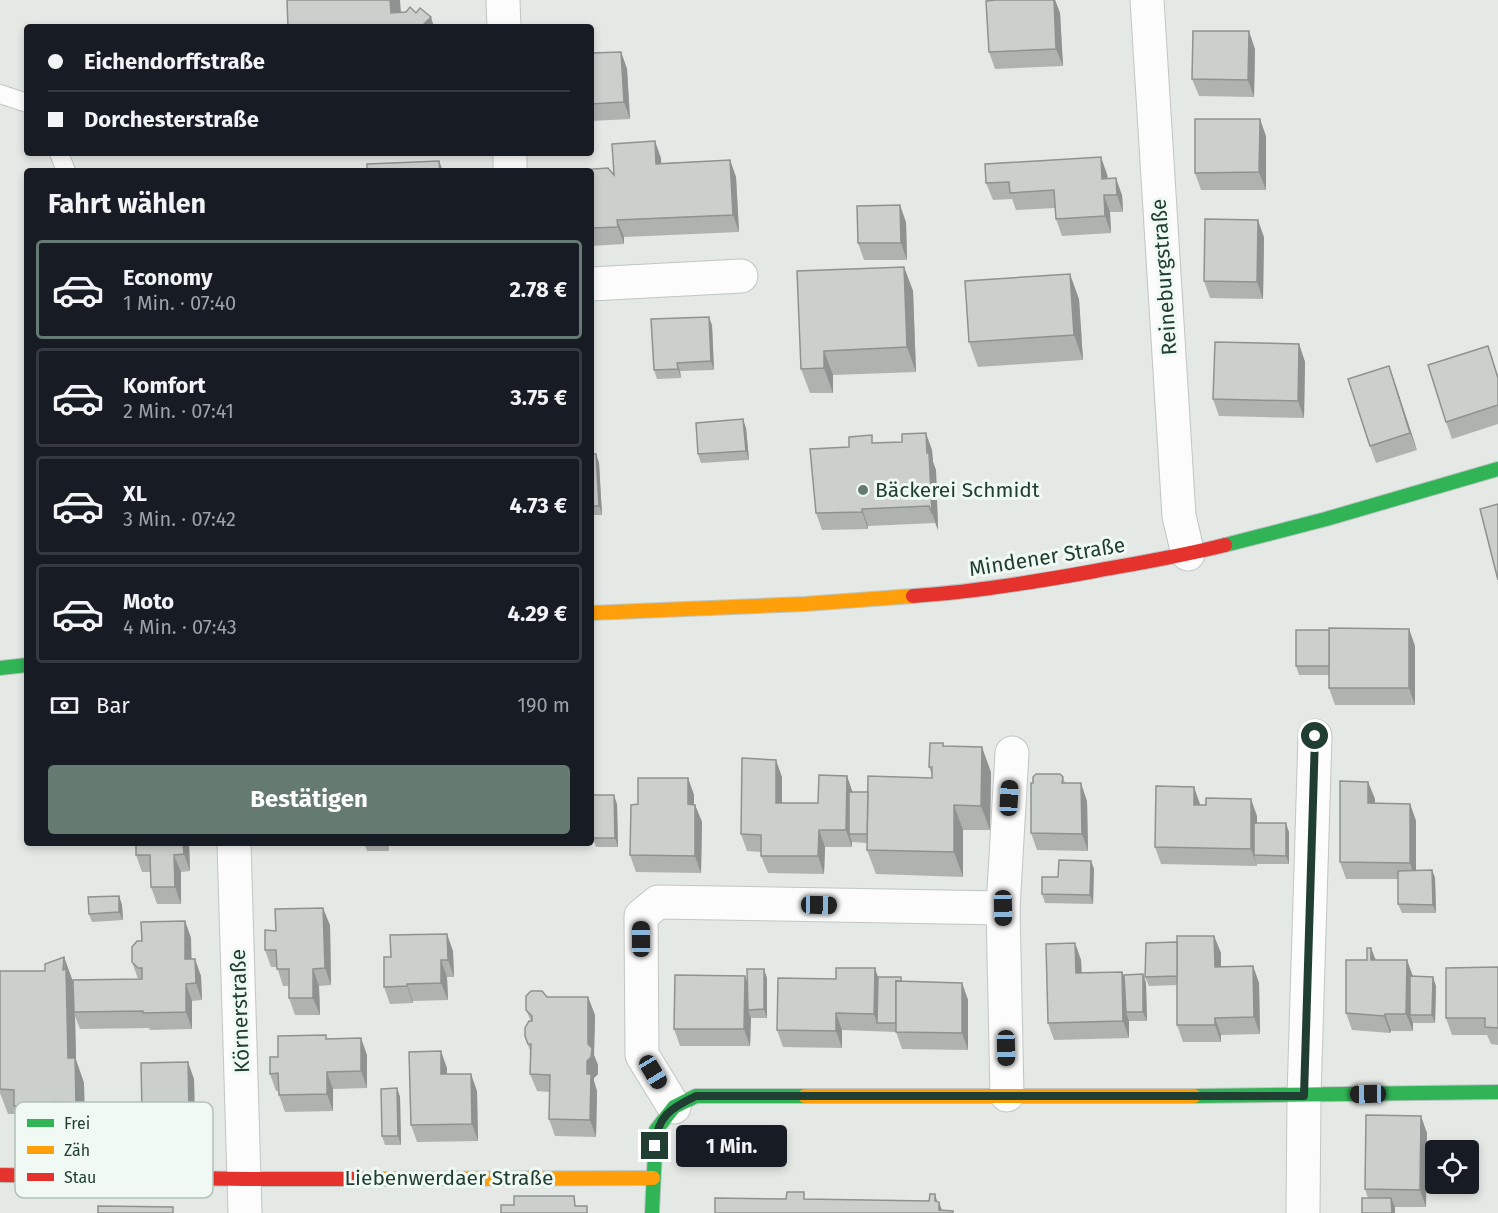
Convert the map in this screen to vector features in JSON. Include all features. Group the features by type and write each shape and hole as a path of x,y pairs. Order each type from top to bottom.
{"street":[{"path":"503,0 504,24"},
{"name":"Reineburgstraße","path":"1147,0 1179,516 1188,554"},
{"path":"594,284 741,276"},
{"name":"Mindener Straße","path":"594,613 805,604 941,594 1060,578 1188,554 1326,519 1498,469"},
{"path":"0,668 24,664"},
{"path":"1303,1213 1304,1096 1315,736"},
{"path":"1007,1095 1003,908 1012,753"},
{"name":"Körnerstraße","path":"234,846 245,1179"},
{"path":"674,1107 642,1055 641,916 658,902 1003,908"},
{"path":"652,1213 656,1130 674,1107 696,1096 1304,1096 1498,1092"},
{"name":"Liebenwerdaer Straße","path":"0,1175 15,1175"},
{"name":"Liebenwerdaer Straße","path":"213,1178 652,1178"},
{"path":"245,1179 245,1213"}],"lane":[{"path":"0,94 24,102"}],"building":[{"path":"287,0 390,0 391,13 406,12 410,7 416,13 420,8 431,17 424,24 288,24"},
{"path":"1054,0 1056,49 989,52 986,1"},
{"path":"1193,31 1249,31 1248,80 1192,79"},
{"path":"621,52 624,102 594,104 594,53"},
{"path":"1195,119 1260,119 1259,172 1195,173"},
{"path":"655,141 656,164 730,160 733,215 617,220 618,227 594,228 594,169 608,168 614,175 612,144"},
{"path":"1101,157 1102,179 1116,178 1117,195 1104,195 1105,216 1056,219 1054,190 1010,193 1009,182 986,183 985,164"},
{"path":"439,161 440,168 367,168 367,164"},
{"path":"900,205 901,243 858,243 857,206"},
{"path":"1205,219 1258,220 1257,282 1204,281"},
{"path":"904,267 907,347 824,351 824,368 801,369 797,271"},
{"path":"1070,274 1074,335 969,342 965,281"},
{"path":"709,317 711,361 677,363 678,369 654,370 651,319"},
{"path":"1215,342 1299,344 1298,401 1213,399"},
{"path":"1488,346 1498,378 1498,405 1446,422 1428,365"},
{"path":"1389,366 1410,433 1370,446 1348,379"},
{"path":"743,419 746,451 698,454 696,423"},
{"path":"926,433 932,513 929,506 862,509 862,512 816,513 810,449 849,447 849,437 872,435 872,443 902,442 902,434"},
{"path":"594,454 596,454 599,506 594,506"},
{"path":"1498,504 1498,580 1480,509"},
{"path":"1329,628 1409,629 1409,688 1329,688"},
{"path":"1296,630 1329,630 1329,666 1296,666"},
{"path":"930,743 943,743 943,746 982,747 981,806 954,805 954,852 867,850 868,776 932,778 932,767 929,767"},
{"path":"742,758 776,760 776,803 818,803 819,775 847,776 846,830 819,830 818,856 761,856 761,835 741,834"},
{"path":"1036,774 1060,774 1063,777 1062,783 1081,783 1082,834 1031,833 1031,783"},
{"path":"638,778 688,778 688,804 695,805 695,856 630,855 631,805 638,804"},
{"path":"1340,781 1368,782 1368,803 1410,804 1410,863 1340,862"},
{"path":"1156,786 1194,787 1194,805 1206,805 1206,798 1251,799 1251,849 1155,847"},
{"path":"849,792 868,792 867,834 849,834"},
{"path":"594,795 614,795 615,838 594,838"},
{"path":"1254,823 1286,823 1286,856 1254,855"},
{"path":"136,846 183,846 184,854 174,855 175,887 151,887 150,855 136,855"},
{"path":"1059,860 1091,861 1090,895 1042,894 1042,877 1058,877"},
{"path":"1432,870 1433,905 1398,904 1398,871"},
{"path":"119,896 119,912 89,914 88,897"},
{"path":"323,908 325,968 313,969 313,998 289,998 289,969 277,969 276,950 265,950 265,930 276,931 275,909"},
{"path":"185,921 185,959 195,959 196,983 186,984 186,1012 74,1012 73,980 142,979 142,968 138,968 132,962 132,947 137,941 142,941 141,922"},
{"path":"447,934 448,960 441,960 441,983 384,987 384,957 391,957 390,935"},
{"path":"1177,936 1214,936 1215,967 1253,966 1254,1017 1215,1018 1215,1025 1177,1025"},
{"path":"1177,942 1177,976 1145,977 1146,943"},
{"path":"1075,943 1076,973 1122,972 1123,1021 1048,1023 1046,944"},
{"path":"1367,948 1371,948 1371,960 1407,960 1406,1014 1385,1014 1384,1016 1346,1013 1346,960 1367,960"},
{"path":"64,957 68,1058 75,1058 76,1102 15,1102 14,1106 14,1090 0,1089 0,971 45,971 45,964"},
{"path":"1498,967 1498,1028 1485,1027 1485,1018 1446,1018 1446,968"},
{"path":"836,968 875,968 874,1014 836,1013 836,1031 777,1030 778,978 836,979"},
{"path":"747,969 764,969 764,1009 748,1010"},
{"path":"1143,974 1143,1012 1126,1012 1124,975"},
{"path":"675,975 745,976 744,1029 674,1029"},
{"path":"1410,976 1433,977 1432,1015 1410,1015"},
{"path":"878,977 901,977 901,981 896,981 896,1023 877,1023"},
{"path":"896,981 962,983 962,1033 896,1032"},
{"path":"531,991 542,991 547,997 588,997 588,1044 592,1048 591,1057 587,1061 587,1074 591,1074 590,1120 549,1119 550,1075 530,1074 531,1044 528,1044 525,1036 525,1028 529,1021 532,1021 532,1016 526,1010 526,996"},
{"path":"326,1035 326,1039 361,1038 361,1071 327,1072 327,1094 279,1095 278,1073 270,1074 270,1057 278,1057 278,1036"},
{"path":"441,1051 441,1074 471,1074 472,1124 411,1125 409,1052"},
{"path":"188,1062 189,1102 142,1102 141,1063"},
{"path":"397,1088 398,1136 382,1136 381,1089"},
{"path":"1366,1115 1421,1116 1420,1190 1365,1189"},
{"path":"787,1192 804,1192 804,1199 929,1201 930,1194 935,1194 935,1201 939,1202 939,1210 953,1211 953,1213 715,1213 715,1198 786,1199"},
{"path":"514,1196 574,1196 575,1206 587,1206 587,1213 501,1213 501,1205 514,1205"},
{"path":"1362,1198 1391,1198 1392,1213 1362,1213"},
{"path":"98,1206 173,1207 173,1213 98,1213"}],"traffic: fast":[{"path":"1225,545 1326,519 1498,469"},
{"path":"0,668 24,665"},
{"path":"1194,1096 1498,1092"},
{"path":"652,1213 656,1130 674,1107 696,1096 805,1096"}],"traffic: slow":[{"path":"594,613 805,604 913,596"},
{"path":"805,1096 1194,1096"},
{"path":"370,1179 653,1178"}],"traffic: jam":[{"path":"913,596 1050,579 1225,545"},
{"path":"0,1175 15,1175"},
{"path":"213,1178 370,1179"}],"place":[{"name":"Bäckerei Schmidt","path":"863,490"}],"route":[{"path":"655,1146 656,1130 674,1107 696,1096 1304,1096 1315,736"}]}
